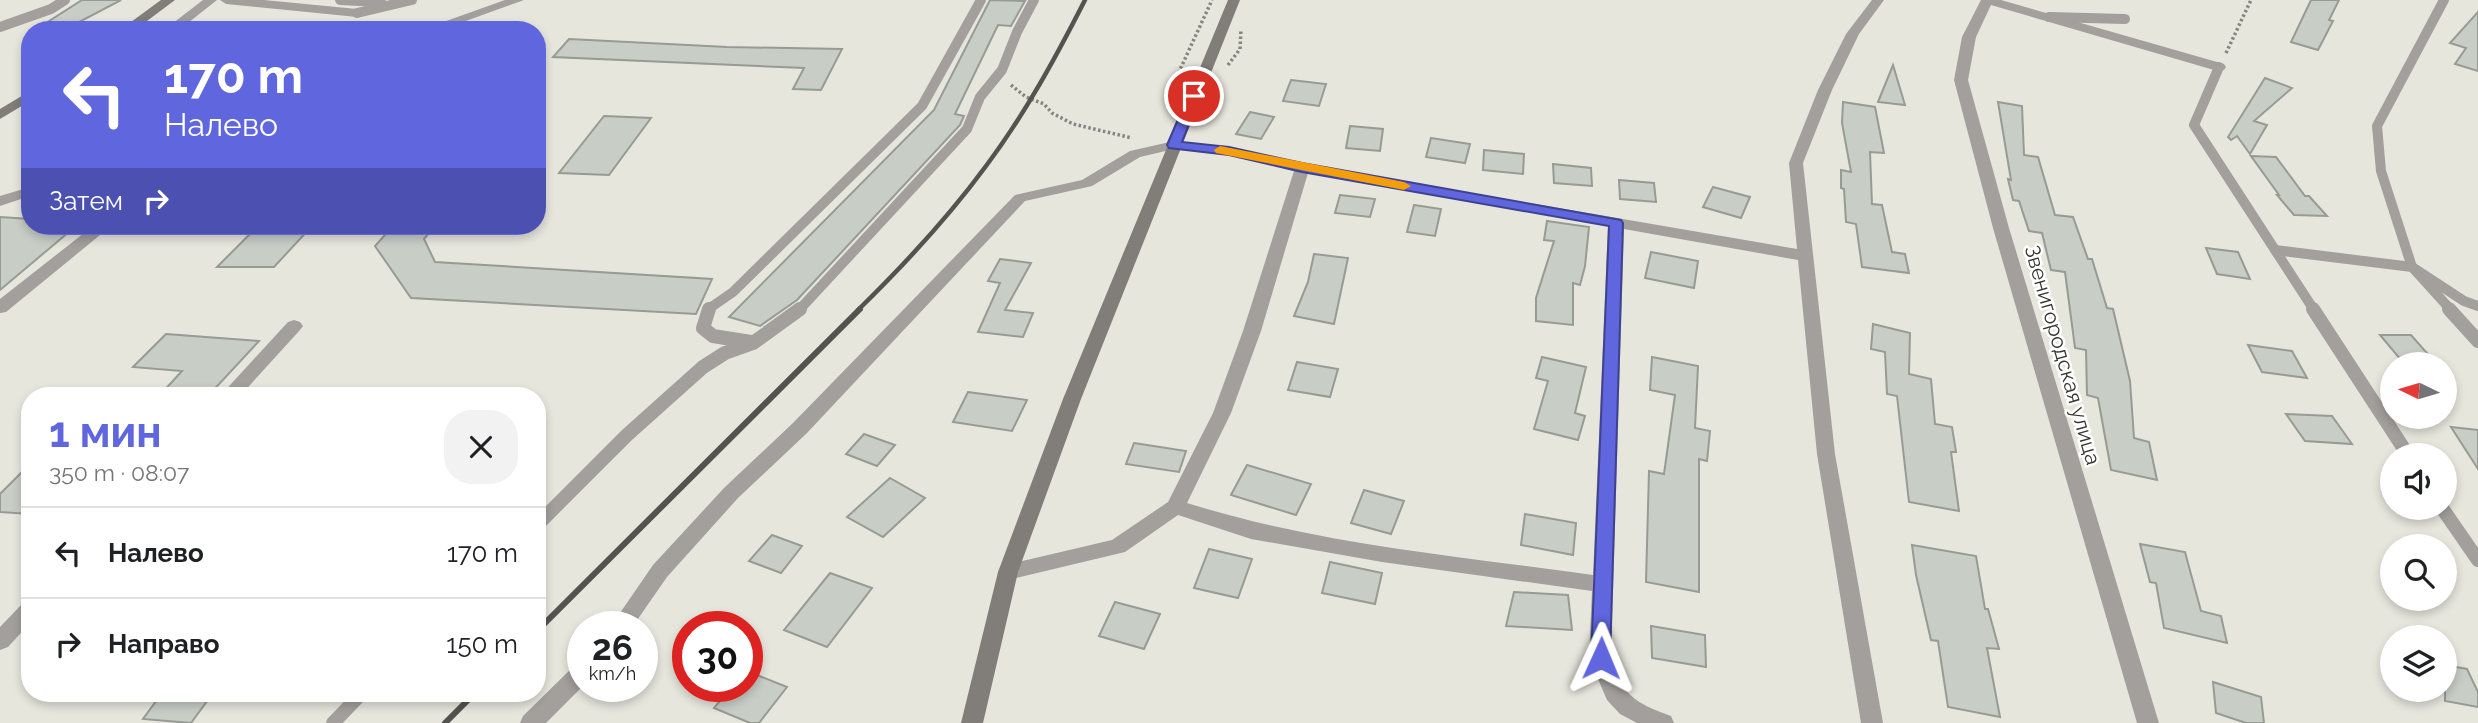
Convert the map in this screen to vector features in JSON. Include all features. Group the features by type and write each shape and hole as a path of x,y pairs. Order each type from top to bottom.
{"street":[{"path":"139,21 169,0"},
{"path":"182,21 211,0"},
{"path":"226,0 357,13"},
{"path":"454,21 518,0"},
{"path":"972,723 1008,572 1072,399 1234,0"},
{"path":"1872,723 1826,454 1796,163 1825,90 1853,34 1878,0"},
{"path":"1987,0 2219,67"},
{"name":"Звенигородская улица","path":"1987,0 1969,37 1961,80 2001,228 2148,723"},
{"path":"0,115 21,101"},
{"path":"632,611 660,571 731,493 800,428 1020,198 1087,183 1135,154 1174,145 1229,151 1302,167 1806,256"},
{"path":"1008,572 1118,547 1175,507 1222,413 1252,331 1302,167"},
{"path":"0,201 21,194"},
{"path":"1616,223 1601,658 1608,687 1633,712 1663,723"},
{"path":"0,308 92,235"},
{"path":"237,387 294,326"},
{"path":"1175,507 1251,531 1382,554 1602,583"},
{"path":"0,641 21,619"},
{"path":"531,723 567,687"}],"lane":[{"path":"0,27 51,9 65,0"},
{"path":"340,0 384,0"},
{"path":"357,13 412,0"},
{"path":"753,343 713,336 703,328 702,317 709,306 733,292 922,106 981,0"},
{"path":"546,515 627,435 703,367 725,353 753,343 798,311 967,129 980,97 1002,70 1017,32 1034,0"},
{"path":"2444,0 2377,126 2381,171 2412,267 2478,341"},
{"path":"2046,17 2125,19"},
{"path":"2219,67 2194,125 2399,443"},
{"path":"2275,250 2412,267 2464,301 2478,306"},
{"path":"2450,520 2478,561"},
{"path":"333,723 353,702"}],"path":[{"path":"2219,67 2251,0"},
{"path":"996,77 1073,124 1133,138"}],"building":[{"path":"82,0 121,0 81,21 49,21"},
{"path":"990,0 1025,1 1011,26 998,25 955,114 964,116 960,125 797,300 760,326 729,317 934,110"},
{"path":"2311,0 2339,0 2329,20 2333,21 2318,50 2291,42"},
{"path":"2478,12 2478,71 2455,64 2466,48 2450,43"},
{"path":"569,39 727,47 842,49 821,90 793,89 804,68 553,57"},
{"path":"1893,65 1905,105 1878,102"},
{"path":"2265,78 2292,88 2254,121 2267,125 2250,154 2237,136 2231,140 2228,137"},
{"path":"1291,80 1326,84 1319,106 1283,101"},
{"path":"1843,102 1875,107 1884,153 1870,152 1872,204 1882,205 1892,252 1905,254 1909,273 1862,267 1856,224 1846,222 1844,189 1841,188 1841,170 1851,172 1842,123"},
{"path":"1998,102 2022,106 2024,155 2038,157 2055,215 2073,217 2088,259 2092,259 2107,308 2113,309 2130,381 2134,438 2149,442 2157,480 2111,470 2098,398 2087,395 2086,350 2075,348 2065,272 2051,270 2042,233 2029,231 2019,201 2013,200"},
{"path":"1250,112 1274,117 1261,139 1236,134"},
{"path":"604,116 651,118 609,175 559,173"},
{"path":"1350,126 1383,129 1380,151 1346,148"},
{"path":"1431,138 1470,144 1465,163 1426,157"},
{"path":"1484,150 1524,154 1523,174 1483,170"},
{"path":"2251,156 2276,157 2305,196 2309,196 2327,216 2294,215"},
{"path":"1553,164 1591,168 1592,186 1554,183"},
{"path":"1619,180 1654,183 1656,202 1620,199"},
{"path":"1713,187 1750,197 1741,218 1703,207"},
{"path":"1340,195 1375,199 1370,217 1335,213"},
{"path":"1414,205 1441,209 1435,236 1407,232"},
{"path":"0,217 21,218 21,235 65,235 0,290"},
{"path":"1547,221 1589,227 1580,285 1573,283 1573,325 1536,321 1536,298 1554,241 1544,240"},
{"path":"249,235 304,235 274,267 217,267"},
{"path":"385,235 427,235 424,239 435,262 712,279 696,314 411,298 375,246"},
{"path":"2206,248 2238,252 2250,279 2217,274"},
{"path":"1651,252 1698,261 1694,288 1645,278"},
{"path":"1314,254 1348,258 1334,324 1294,316 1308,282"},
{"path":"1000,259 1031,263 1005,310 1033,313 1023,337 978,332 1000,283 988,281"},
{"path":"1873,324 1910,333 1909,374 1931,379 1935,424 1952,427 1956,452 1951,452 1959,511 1909,502 1897,396 1887,394 1885,352 1871,349"},
{"path":"166,334 259,341 216,387 167,387 182,371 133,367"},
{"path":"2380,335 2411,335 2426,352 2394,352"},
{"path":"2248,345 2292,351 2307,378 2262,372"},
{"path":"1542,357 1586,367 1575,413 1585,416 1578,440 1534,429 1548,381 1536,378"},
{"path":"1652,357 1698,366 1695,428 1710,431 1707,461 1699,459 1699,592 1646,582 1649,471 1664,474 1675,395 1650,390"},
{"path":"1297,362 1338,369 1330,397 1288,390"},
{"path":"968,392 1027,400 1012,431 953,422"},
{"path":"2286,414 2332,416 2352,444 2305,441"},
{"path":"2452,429 2478,430 2478,469"},
{"path":"864,434 895,445 877,466 846,454"},
{"path":"1134,443 1186,451 1179,472 1126,464"},
{"path":"1247,465 1311,484 1296,515 1231,495"},
{"path":"21,473 21,513 0,512 0,494"},
{"path":"890,478 925,498 883,537 847,517"},
{"path":"1364,490 1404,501 1391,534 1351,523"},
{"path":"1525,514 1576,523 1573,555 1521,545"},
{"path":"772,535 802,546 781,573 749,561"},
{"path":"2140,544 2185,552 2201,611 2221,616 2227,643 2164,628 2156,583 2150,582"},
{"path":"1912,545 1976,556 1985,609 1988,609 1999,649 1987,648 2000,717 1948,707 1938,641 1931,640"},
{"path":"1209,549 1252,559 1238,598 1194,588"},
{"path":"1330,562 1382,573 1375,604 1322,593"},
{"path":"830,573 872,588 827,647 784,630"},
{"path":"1514,592 1568,595 1572,630 1506,626"},
{"path":"1115,602 1160,614 1144,649 1099,636"},
{"path":"1651,626 1705,635 1706,667 1652,658"},
{"path":"2457,667 2467,669 2478,692 2478,707 2450,702 2457,702"},
{"path":"763,677 787,687 759,723 750,723 714,708 719,702 763,702"},
{"path":"2213,682 2261,697 2264,723 2246,723 2216,713"},
{"path":"155,702 206,702 191,723 143,719"}],"railway":[{"path":"858,310 925,240 986,166 1039,85 1085,0"},
{"path":"546,622 860,309"},
{"path":"445,723 466,702"}],"slow traffic":[{"path":"1220,150 1404,186"}],"route":[{"path":"1194,96 1174,145 1229,151 1302,167 1616,223 1601,658"}]}
